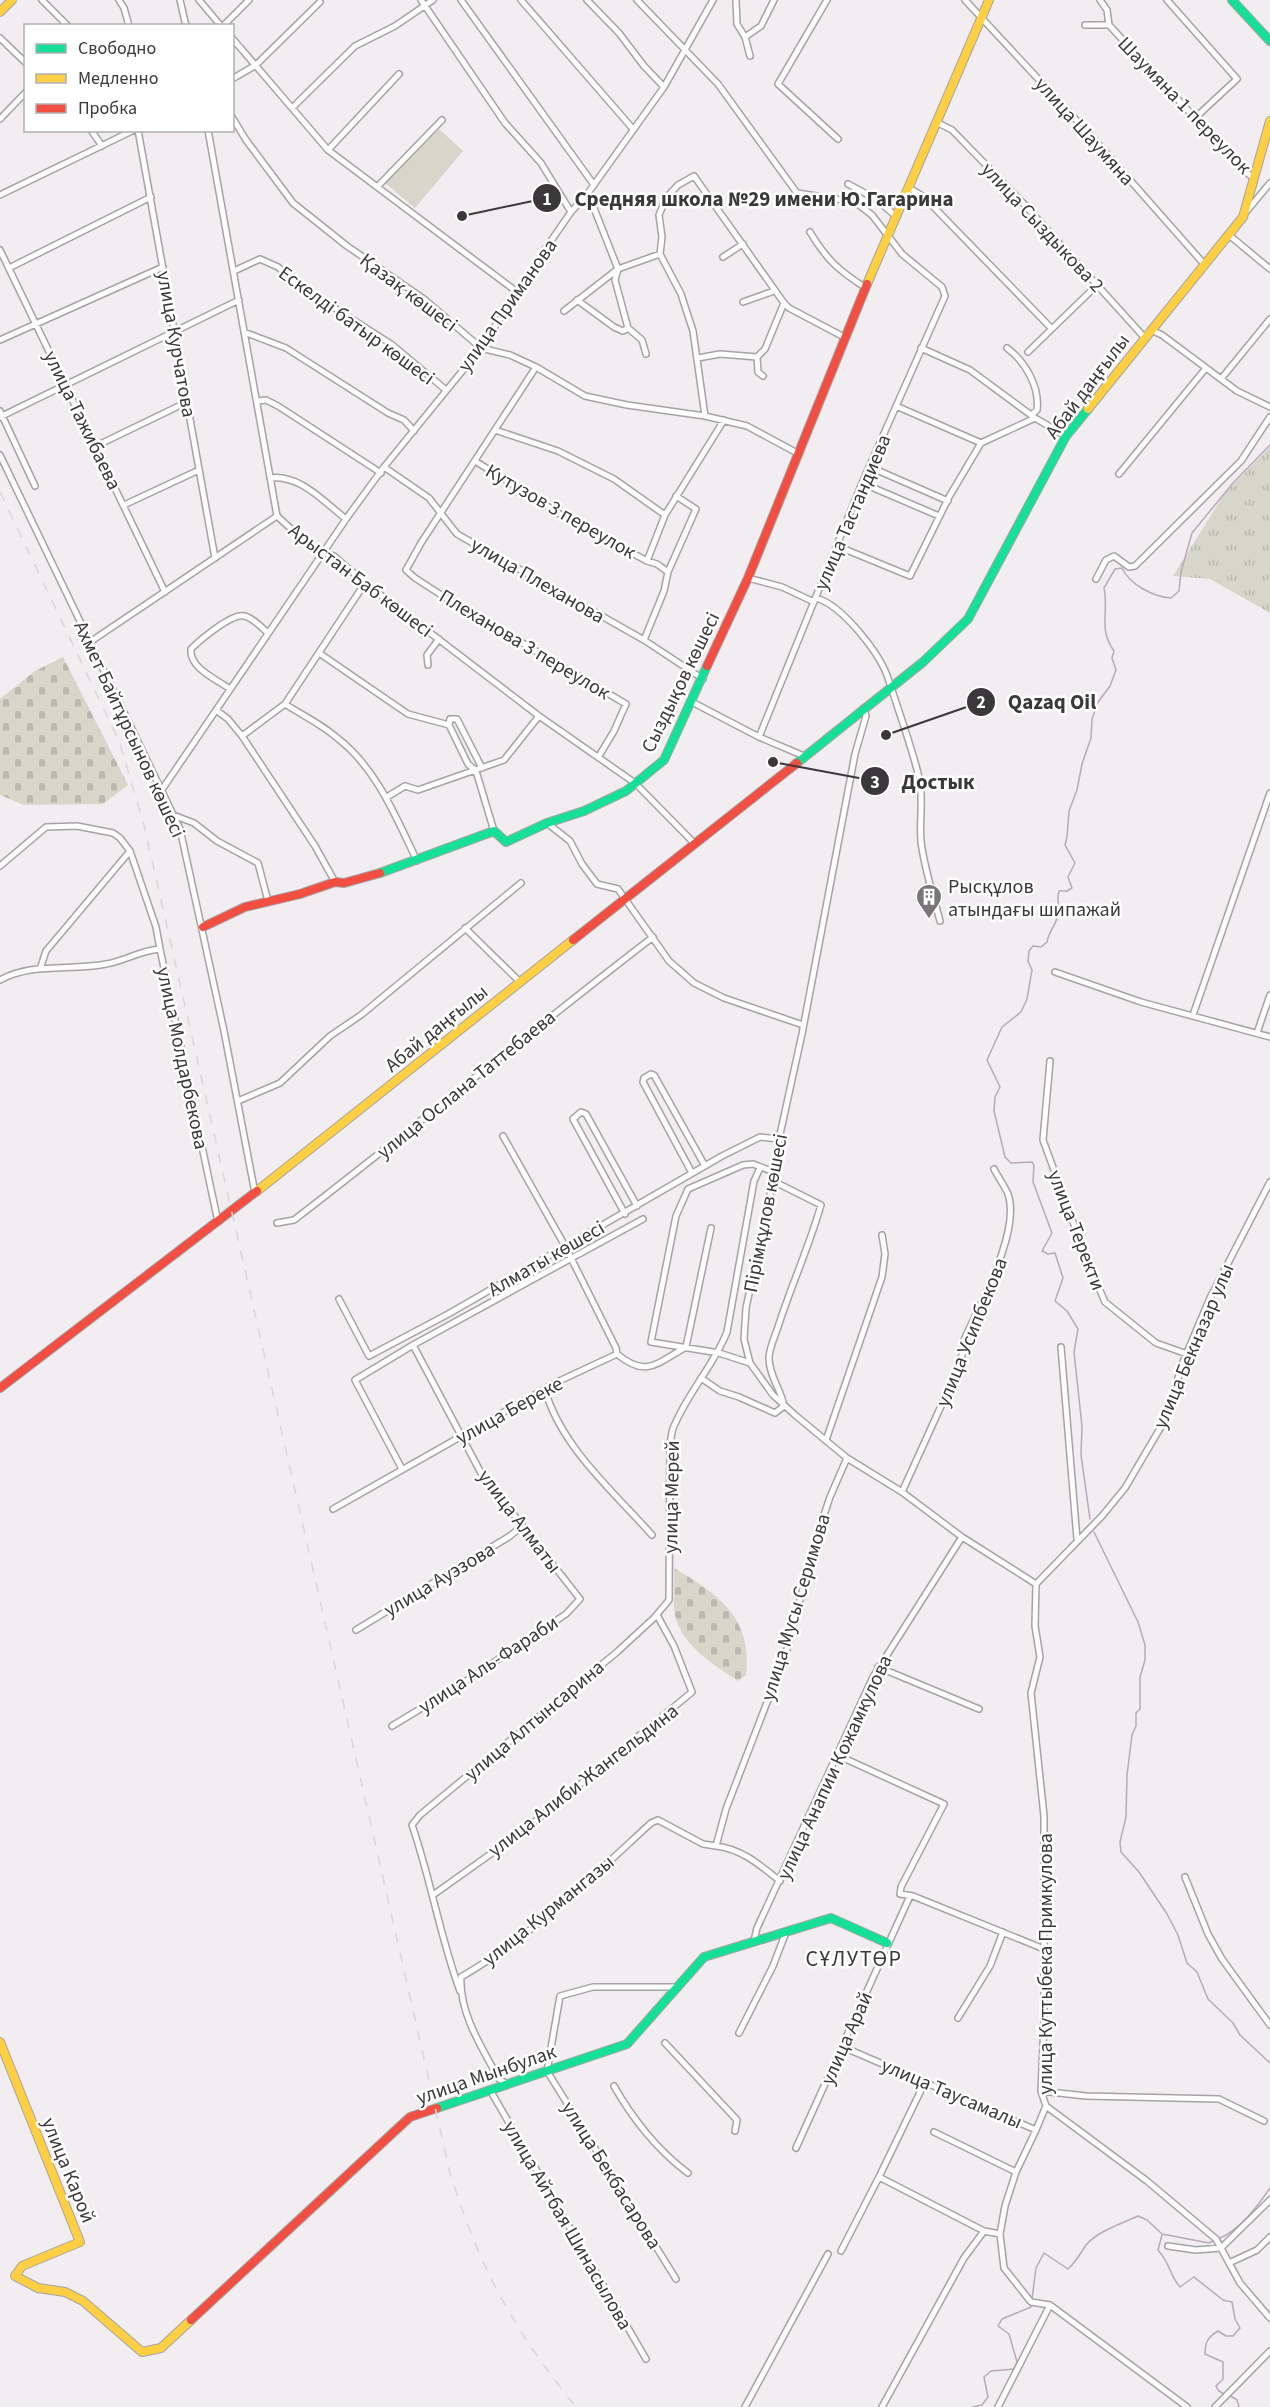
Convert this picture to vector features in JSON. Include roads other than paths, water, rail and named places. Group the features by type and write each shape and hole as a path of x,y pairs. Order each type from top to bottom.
{"street":[{"path":"0,12 12,0"},
{"path":"42,0 66,24"},
{"path":"119,0 128,24"},
{"path":"180,0 186,24"},
{"path":"199,0 220,24"},
{"path":"224,24 249,0"},
{"path":"421,0 506,123 540,163 571,212"},
{"path":"292,108 355,46 396,26 434,0"},
{"path":"460,0 594,185"},
{"path":"521,0 633,129"},
{"path":"587,0 619,33 644,66 664,87"},
{"name":"улица Приманова","path":"161,791 346,519 382,470 481,348 571,212 594,185 664,87 713,0"},
{"path":"736,0 737,24 745,37 750,56"},
{"path":"745,37 761,26 774,0"},
{"path":"827,0 777,84 838,139"},
{"name":"улица Шаумяна","path":"965,0 1092,136 1204,264"},
{"name":"Сыздықов көшесі","path":"494,831 506,842 547,823 584,811 626,791 664,760 748,578 844,337 989,0"},
{"name":"Шаумяна 1 переулок","path":"1100,0 1107,10 1109,25 1244,171 1254,178"},
{"path":"1167,0 1237,79 1195,118"},
{"path":"1232,0 1270,42"},
{"path":"639,1 718,84 797,193 855,202 872,215 888,238"},
{"path":"234,78 256,65 320,2"},
{"path":"1085,25 1109,25"},
{"path":"0,38 24,61"},
{"path":"234,40 328,150 517,292"},
{"path":"328,150 399,74"},
{"path":"0,119 24,94"},
{"name":"Қазақ көшесі","path":"234,120 293,203 347,246 424,298 481,348 510,355 536,367 585,396 747,426 799,454"},
{"path":"377,187 442,120"},
{"name":"Абай даңғылы","path":"0,1388 255,1193 625,897 890,689 923,662 968,619 1066,436 1243,217 1270,121"},
{"name":"улица Сыздыкова 2","path":"936,122 952,130 1022,202 1144,337"},
{"path":"92,132 102,146"},
{"path":"0,195 132,132"},
{"name":"улица Курчатова","path":"136,132 151,197 215,558"},
{"name":"Арыстан Баб көшесі","path":"208,132 277,516 313,549 334,556 364,583 539,716 635,783 694,843"},
{"path":"705,417 693,332 681,294 660,254 662,237 659,215 666,198 678,184 694,176 784,303 789,308 844,337"},
{"path":"1243,217 1270,183"},
{"path":"848,184 876,199 897,216"},
{"path":"909,188 924,196 1052,328"},
{"path":"588,193 618,269 615,280 628,328 642,340 646,354"},
{"path":"9,268 151,197"},
{"path":"810,232 822,252 838,270 866,288"},
{"path":"1229,235 1270,269"},
{"name":"улица Тастандиева","path":"759,737 862,483 945,296 942,287 902,255 888,238"},
{"path":"723,257 743,244"},
{"name":"улица Тажибаева","path":"0,250 165,592"},
{"path":"564,311 618,269 660,254"},
{"name":"Ескелді батыр көшесі","path":"234,271 260,259 278,267 304,291 391,344 446,390"},
{"path":"0,340 163,267"},
{"path":"1028,352 1097,285"},
{"path":"743,302 774,291"},
{"path":"35,486 1,415 175,333 239,300"},
{"path":"577,300 623,332 628,328"},
{"path":"763,376 758,372 757,357 765,349 784,303"},
{"path":"1221,379 1270,319"},
{"path":"1151,330 1162,335 1237,391 1270,407"},
{"path":"244,332 286,348 388,413 404,420 414,431"},
{"path":"921,348 970,370 1033,416 1066,436"},
{"path":"837,546 910,576 939,516 981,443 1033,416 1037,410 1038,399 1031,378 1018,356 1007,348"},
{"path":"698,358 720,354 757,357"},
{"path":"441,514 536,367"},
{"path":"1119,474 1206,368"},
{"name":"улица Плеханова","path":"258,401 266,400 278,406 429,498 457,534 644,640 703,679"},
{"path":"96,446 187,402"},
{"path":"896,406 981,443"},
{"path":"1096,579 1106,560 1114,556 1129,567 1135,566 1241,461 1270,417"},
{"name":"Кутузов 3 переулок","path":"646,561 665,515 724,420"},
{"path":"495,430 558,451 614,479 665,515"},
{"name":"Ахмет Байтұрсынов көшесі","path":"0,455 180,829 203,927 255,1193"},
{"name":"Кутузов 3 переулок","path":"475,461 563,516 646,561 657,564 668,572"},
{"path":"870,467 948,501"},
{"path":"124,505 199,470"},
{"path":"270,478 283,477 298,483 346,519"},
{"path":"862,483 939,516"},
{"path":"644,640 664,591 668,572 696,509 676,496"},
{"name":"Плеханова 3 переулок","path":"441,514 406,570 446,598 626,704 599,756"},
{"path":"90,642 277,516"},
{"path":"748,578 782,587 815,600 825,600 861,633 880,663 889,681 920,779 921,840 926,871 940,921"},
{"path":"242,736 285,704 364,583"},
{"path":"230,689 197,666 190,656 191,649 215,630 241,615 247,616 268,633"},
{"path":"428,665 427,655 439,639"},
{"path":"319,653 408,714 449,725"},
{"path":"692,702 759,737 804,756"},
{"path":"285,704 336,736 349,748 387,797 417,861"},
{"name":"Пірімқұлов көшесі","path":"864,708 866,716 855,754 779,1139 773,1181 746,1308 744,1339 750,1364 784,1406 847,1458 902,1492 962,1537 1036,1584"},
{"path":"216,710 228,719 242,736 315,846 335,882"},
{"path":"387,797 405,786 418,790 504,760 539,716"},
{"path":"203,927 245,907 300,894 335,882 344,883 370,876 417,861 494,831 476,771 468,764 449,725 450,719 457,719 482,768"},
{"path":"1192,1015 1270,793"},
{"path":"173,815 194,823 217,841 258,863 268,901"},
{"path":"547,823 570,841 582,864 597,884 618,889 669,961 694,983 724,998 803,1025"},
{"path":"0,866 46,827 77,826 113,833 130,851 156,927 160,949"},
{"path":"40,969 46,951 130,851"},
{"path":"238,1101 280,1083 330,1036 361,1015 521,883"},
{"path":"465,928 520,982"},
{"name":"улица Ослана Таттебаева","path":"277,1223 294,1220 653,937"},
{"name":"улица Молдарбекова","path":"0,980 40,969 106,964 160,949 218,1222"},
{"path":"1055,972 1141,1002 1270,1037"},
{"path":"1257,1033 1270,995"},
{"name":"улица Теректи","path":"1050,1061 1043,1140 1105,1302 1156,1342 1187,1354"},
{"path":"692,1173 643,1082 644,1078 651,1074 705,1166"},
{"path":"625,1214 573,1119 574,1116 581,1112 586,1114 637,1206"},
{"path":"503,1136 565,1246 617,1354 630,1365 647,1367 686,1347"},
{"name":"Алматы көшесі","path":"339,1299 369,1356 450,1313 705,1166 760,1137 779,1139"},
{"path":"750,1364 719,1353 651,1342 676,1216 688,1189 743,1164 753,1164 774,1172"},
{"name":"улица Мерей","path":"657,1615 669,1600 670,1447 674,1425 701,1378 719,1353 727,1332 754,1181 760,1168"},
{"name":"улица Усипбекова","path":"902,1492 951,1384 964,1350 964,1340 1006,1244 1011,1222 1008,1195 994,1169"},
{"path":"701,1378 720,1391 775,1413 784,1406 782,1392 773,1379 768,1357 795,1278 810,1245 821,1205 773,1181"},
{"name":"улица Бекназар улы","path":"1036,1584 1077,1539 1102,1516 1130,1481 1165,1420 1187,1354 1210,1298 1270,1182"},
{"path":"402,1469 355,1380 412,1346 643,1219"},
{"path":"686,1347 711,1228"},
{"path":"826,1440 882,1277 885,1254 882,1235"},
{"name":"улица Алматы","path":"412,1346 482,1473 521,1527 580,1599"},
{"path":"1061,1347 1077,1539"},
{"name":"улица Береке","path":"333,1509 557,1382 617,1354"},
{"path":"545,1390 550,1407 560,1426 585,1461 652,1535"},
{"name":"улица Мусы Серимова","path":"716,1846 722,1824 786,1653 816,1539 830,1497 847,1458"},
{"name":"улица Ауэзова","path":"356,1630 510,1536 521,1527"},
{"name":"улица Анапии Кожамкулова","path":"754,1941 757,1928 878,1667 962,1537"},
{"name":"улица Куттыбека Примкулова","path":"1036,1584 1035,1626 1040,1657 1031,1693 1044,1816 1041,2091 1046,2106 1147,2181 1216,2239 1240,2283 1270,2318"},
{"name":"улица Аль-Фараби","path":"392,1726 463,1683 566,1614 580,1599"},
{"name":"улица Алтынсарина","path":"432,1895 425,1863 412,1825 420,1815 617,1652 657,1615"},
{"name":"улица Алиби Жангельдина","path":"432,1895 527,1828 692,1692 674,1646 657,1615"},
{"path":"878,1667 979,1709"},
{"path":"837,1755 944,1804 899,1892 1044,1949"},
{"name":"улица Курмангазы","path":"460,1991 462,1977 485,1964 564,1902 651,1823 658,1820 703,1844 734,1850 755,1861 780,1881"},
{"path":"1185,1877 1208,1934 1222,1959 1270,2025"},
{"path":"432,1895 446,1952 470,2022 499,2079 507,2084"},
{"name":"улица Арай","path":"796,2148 910,1896"},
{"name":"улица Мынбулак","path":"46,2289 72,2294 95,2308 134,2347 142,2352 161,2348 410,2117 627,2044 704,1957 831,1918 887,1943"},
{"path":"738,2033 773,1966 786,1932"},
{"path":"958,2018 990,1966 1003,1932"},
{"path":"548,2070 560,1996 593,1987 677,1988"},
{"name":"улица Карой","path":"0,2042 80,2242 22,2266 15,2276 40,2289 46,2289"},
{"path":"665,2043 737,2120 735,2131"},
{"name":"улица Таусамалы","path":"843,2047 1035,2130 1046,2106"},
{"name":"улица Бекбасарова","path":"548,2070 676,2279"},
{"path":"841,2251 925,2082"},
{"path":"614,2086 626,2108 673,2161 688,2173"},
{"name":"улица Айтбая Шинасылова","path":"490,2090 646,2359"},
{"name":"улица Таусамалы","path":"1041,2091 1086,2096 1219,2099 1264,2121"},
{"path":"1035,2130 1016,2172 1005,2206 1000,2234 1004,2268 1031,2302 1050,2305 1187,2407"},
{"path":"934,2132 1016,2172"},
{"path":"879,2177 984,2231 1000,2234"},
{"path":"1168,2246 1196,2250 1221,2248 1270,2200"},
{"path":"882,2407 964,2258 984,2231"},
{"path":"1229,2263 1257,2250 1270,2237"},
{"path":"745,2407 828,2254"},
{"path":"998,2407 1050,2305"},
{"path":"1216,2405 1270,2351"}],"waterway":[{"path":"1090,1519 1081,1455 1082,1426 1074,1352 1078,1329 1067,1311 1055,1301 1063,1278 1055,1253 1048,1254 1042,1251 1052,1233 1033,1182 1034,1165 1032,1162 1011,1163 1005,1157 994,1111 995,1097 1000,1087 987,1060 1002,1027 1021,1012 1027,999 1032,970 1028,961 1029,951 1033,946 1041,947 1047,942 1058,915 1059,891 1072,888 1068,877 1075,863 1065,845 1069,811 1091,738 1092,719 1098,702 1110,686 1116,670 1112,658 1114,651 1106,635 1104,588 1115,569 1122,568 1131,580 1143,589 1171,598 1179,591 1181,572 1192,533 1233,483 1270,445"},
{"path":"1094,1532 1138,1622 1145,1645 1145,1660 1140,1677 1140,1709 1136,1713 1136,1726 1132,1735 1127,1775 1126,1817 1120,1842 1121,1852 1139,1872 1167,1914 1178,1935 1187,1963 1197,1972 1208,1999 1233,2023 1240,2035 1270,2063"},
{"path":"1218,2239 1240,2224 1270,2188"},
{"path":"1032,2299 1036,2268 1044,2253 1068,2269 1091,2240 1110,2228 1138,2216 1147,2220 1162,2234 1209,2243 1213,2241"},
{"path":"1162,2235 1158,2250 1180,2287 1194,2277 1223,2300 1232,2302 1235,2319 1240,2328 1233,2336 1226,2336 1218,2331 1208,2340 1205,2350 1205,2354 1223,2362 1223,2379 1216,2386 1224,2394"},
{"path":"973,2407 982,2405 988,2397 984,2377 991,2371 1014,2369 1017,2362 1009,2334 998,2326 1002,2319 1031,2307 1032,2304"},
{"path":"1229,2395 1237,2400 1239,2407"}],"railway":[{"path":"0,492 119,741 144,825 450,2173 473,2238 493,2283 531,2347 576,2407"}],"place":[{"name":"Средняя школа №29 имени Ю.Гагарина","path":"462,216"},
{"name":"Qazaq Oil","path":"886,735"},
{"name":"Достык","path":"773,762"},
{"name":"Рысқұлов атындағы шипажай","path":"929,920"}],"district":[{"name":"СҰЛУТӨР","path":"854,1958"}]}
